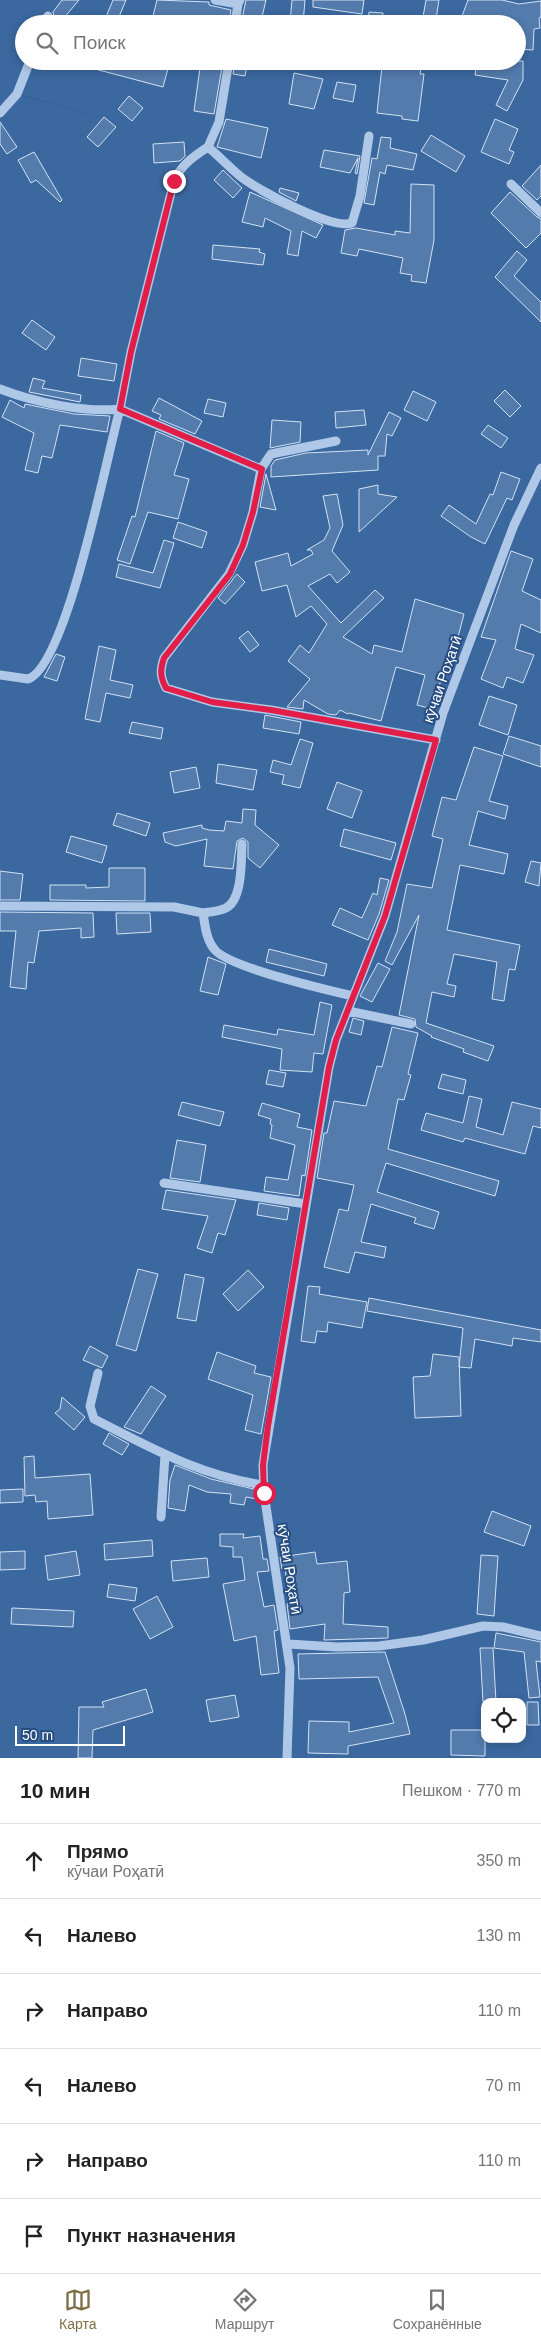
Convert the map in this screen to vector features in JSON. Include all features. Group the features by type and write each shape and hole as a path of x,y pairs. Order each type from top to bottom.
{"street":[{"path":"215,0 239,2 237,15"},
{"path":"0,113 17,94 26,70"},
{"path":"0,674 28,679 39,673 48,660 61,631 84,555 120,409 131,352 174,181 180,169 188,160 208,147 218,122 227,70"},
{"path":"208,147 254,187 310,214 330,222 347,225 354,221 369,136"},
{"path":"511,184 541,213"},
{"path":"0,389 37,400 100,410 120,409 262,469"},
{"path":"336,441 271,454 262,469 253,512 243,545 230,574 164,658 160,669 161,679 166,688 212,702 271,710 436,740"},
{"name":"кӯчаи Роҳатӣ","path":"287,1758 290,1695 288,1644 263,1485 268,1426 329,1067 336,1040 385,916 436,740 463,659 514,525 541,468"},
{"path":"0,906 174,907 203,913 226,908 234,899 240,877 242,844"},
{"path":"203,913 209,941 214,949 224,958 281,977 353,996"},
{"path":"348,1011 411,1024"},
{"path":"164,1183 306,1204"},
{"path":"98,1373 90,1406 94,1419 165,1455 207,1473 231,1480 263,1485"},
{"path":"161,1517 165,1455"},
{"path":"288,1644 336,1647 379,1646 423,1640 484,1626 503,1627 541,1636"}],"shaded area":[{"path":"0,0 541,0 541,1758 0,1758 0,110 17,94 134,127 15,93 0,106"}],"building":[{"path":"62,0 79,0 66,15 54,15 53,12"},
{"path":"113,0 126,0 120,15 107,15"},
{"path":"157,0 209,2 209,5 231,10 230,15 153,15"},
{"path":"246,0 266,0 262,15 243,15"},
{"path":"292,0 305,0 304,15 291,15"},
{"path":"313,0 364,0 362,14 313,7"},
{"path":"426,0 439,0 437,15 423,15"},
{"path":"468,0 502,0 519,4 541,1 540,28 534,29 533,50 526,50 526,15 462,15"},
{"path":"369,12 383,13 383,15 369,15"},
{"path":"99,70 168,70 163,87"},
{"path":"200,70 221,70 214,114 194,111"},
{"path":"234,70 246,70 245,76 233,74"},
{"path":"382,70 421,70 420,74 424,74 418,121 402,119 402,116 377,113"},
{"path":"476,70 523,70 523,80 507,111 496,105 508,80 475,75"},
{"path":"294,73 323,79 314,109 289,104"},
{"path":"337,82 356,85 353,102 333,98"},
{"path":"129,96 143,108 132,121 118,109"},
{"path":"104,117 116,127 98,147 87,137"},
{"path":"226,119 268,128 261,158 217,147"},
{"path":"495,119 518,129 509,150 514,152 509,164 481,152"},
{"path":"0,122 17,147 7,154 0,144"},
{"path":"431,135 465,156 456,172 421,151"},
{"path":"381,137 391,138 390,148 417,154 413,170 387,165 385,174 380,172 374,205 364,203 372,158 377,159"},
{"path":"184,142 185,156 180,161 154,163 153,144"},
{"path":"324,150 360,156 357,174 355,173 358,158 350,173 320,167"},
{"path":"34,152 62,200 60,202 36,180 31,183 18,160"},
{"path":"541,165 541,196 537,200 522,186"},
{"path":"223,170 242,188 233,198 214,180"},
{"path":"411,184 434,185 434,240 426,283 411,281 412,275 400,273 403,258 359,249 357,256 341,253 345,230 356,228 395,235 395,231 410,233"},
{"path":"280,188 299,193 296,201 279,192"},
{"path":"250,192 323,225 316,238 302,231 298,256 287,254 291,231 265,218 263,227 242,222"},
{"path":"510,192 541,219 541,233 526,248 491,213"},
{"path":"213,245 260,249 259,252 265,254 263,265 212,259"},
{"path":"517,251 527,260 514,276 541,302 541,322 495,277"},
{"path":"32,320 55,337 46,350 22,333"},
{"path":"81,358 117,364 114,381 78,376"},
{"path":"33,378 45,381 42,388 81,395 80,402 29,392"},
{"path":"505,390 521,406 510,417 494,401"},
{"path":"413,391 436,402 427,421 404,410"},
{"path":"159,398 202,421 195,434 159,419 161,415 152,411"},
{"path":"208,399 226,403 223,417 204,413"},
{"path":"10,400 24,408 25,404 74,414 110,416 107,432 60,425 52,458 42,456 38,473 25,470 34,433 2,417"},
{"path":"364,410 366,425 336,428 335,412"},
{"path":"389,412 401,418 392,436 387,434 385,456 378,456 378,470 271,477 271,466 275,460 306,453 368,450 368,455"},
{"path":"272,420 301,422 300,442 270,448"},
{"path":"488,425 508,438 501,448 481,434"},
{"path":"156,431 184,443 174,475 189,479 178,519 148,512 130,564 117,560 132,516 135,517"},
{"path":"501,472 520,479 512,500 507,498 485,544 471,537 441,516 449,505 476,524 490,494 493,495"},
{"path":"266,474 276,510 260,507"},
{"path":"378,485 378,494 397,497 359,532 359,489"},
{"path":"337,494 343,525 332,551 350,572 337,583 330,574 308,586 341,623 375,590 384,598 343,637 372,654 374,645 402,652 415,599 464,614 453,656 449,654 432,709 417,705 425,675 396,667 381,721 348,714 340,710 336,715 328,714 304,700 303,709 287,707 310,679 288,661 300,645 309,653 327,624 311,606 296,617 287,585 262,591 255,562 288,553 291,566 313,554 311,550 307,550 324,540 330,528 323,496"},
{"path":"178,522 207,532 202,548 173,538"},
{"path":"164,540 174,543 160,588 116,577 119,564 153,573"},
{"path":"511,551 533,559 522,591 541,600 541,633 521,624 515,649 534,655 523,683 507,677 503,688 481,679 496,640 481,637"},
{"path":"237,574 245,582 225,604 218,598"},
{"path":"248,631 259,645 250,652 239,638"},
{"path":"99,646 116,650 110,680 133,685 130,698 106,693 100,722 85,719"},
{"path":"56,654 65,657 57,681 44,677"},
{"path":"489,696 517,705 508,735 479,725"},
{"path":"265,715 301,722 299,734 263,728"},
{"path":"132,722 163,728 161,739 129,733"},
{"path":"509,736 541,746 541,767 503,754"},
{"path":"300,739 313,743 300,788 282,784 284,775 270,772 273,760 291,765"},
{"path":"474,747 503,756 489,801 508,806 505,819 478,811 469,845 508,854 504,874 460,865 447,930 520,945 515,970 509,969 504,1001 492,999 497,962 454,954 447,984 456,986 454,997 432,992 426,1023 494,1046 488,1061 463,1052 464,1049 431,1037 416,1027 415,1019 399,1015 419,915 392,965 385,961 397,932 407,884 432,888 443,839 432,836 442,797 456,800"},
{"path":"218,764 257,770 253,790 216,783"},
{"path":"196,767 200,788 174,793 170,772"},
{"path":"337,782 362,791 352,818 327,809"},
{"path":"243,809 256,810 255,825 279,845 260,868 248,858 248,842 243,838 237,841 233,869 204,866 207,839 176,846 165,842 163,833 202,825 202,828 209,830 224,831 226,821 242,823"},
{"path":"117,813 150,823 146,836 113,825"},
{"path":"344,829 396,843 391,860 340,846"},
{"path":"71,836 107,846 102,863 66,852"},
{"path":"531,861 541,863 539,886 525,882"},
{"path":"109,868 145,868 145,901 50,900 50,885 86,885 86,888 109,887"},
{"path":"0,871 23,874 20,900 0,900"},
{"path":"380,878 389,880 379,914 368,940 332,925 340,908 362,918 373,893 377,895"},
{"path":"0,912 93,913 94,937 81,938 81,928 39,931 34,963 28,962 26,989 10,987 16,931 0,931"},
{"path":"116,913 150,913 151,932 117,934"},
{"path":"269,949 327,964 324,976 266,962"},
{"path":"208,957 226,964 218,995 200,991"},
{"path":"378,963 390,969 372,1002 360,996"},
{"path":"320,1002 332,1005 323,1054 314,1053 312,1072 280,1070 282,1049 222,1037 224,1025 277,1035 278,1029 314,1035"},
{"path":"353,1018 364,1021 361,1035 349,1032"},
{"path":"392,1027 418,1033 408,1074 411,1075 404,1100 398,1099 388,1149 499,1181 495,1196 386,1163 377,1192 439,1212 434,1229 414,1223 416,1218 371,1204 361,1242 386,1247 384,1258 355,1252 349,1273 324,1267 339,1209 348,1211 354,1185 317,1178 324,1133 327,1133 334,1101 366,1106 377,1066 382,1067"},
{"path":"269,1070 286,1073 283,1087 266,1084"},
{"path":"442,1074 466,1080 463,1094 438,1088"},
{"path":"469,1096 482,1099 476,1127 503,1135 512,1102 541,1109 541,1128 533,1126 525,1154 465,1138 463,1142 421,1130 426,1113 463,1123"},
{"path":"182,1102 224,1112 220,1126 178,1115"},
{"path":"262,1103 300,1114 297,1127 312,1130 305,1176 302,1175 299,1196 264,1191 266,1177 288,1180 295,1145 270,1138 271,1119 258,1115"},
{"path":"177,1140 206,1145 200,1182 170,1178"},
{"path":"166,1190 236,1200 225,1235 218,1233 212,1253 197,1248 208,1216 162,1209"},
{"path":"259,1203 289,1208 287,1220 257,1215"},
{"path":"138,1269 158,1274 136,1351 116,1345"},
{"path":"248,1270 264,1287 238,1311 223,1294"},
{"path":"185,1274 204,1278 196,1321 177,1318"},
{"path":"308,1286 320,1287 319,1294 367,1302 362,1328 328,1322 327,1332 317,1331 315,1343 301,1341"},
{"path":"369,1298 541,1330 541,1342 513,1338 512,1346 475,1339 471,1368 459,1367 463,1328 367,1311"},
{"path":"90,1346 108,1356 102,1368 83,1360"},
{"path":"217,1352 256,1366 254,1373 271,1377 261,1434 245,1430 253,1395 208,1379"},
{"path":"433,1354 459,1357 461,1416 415,1418 413,1377 430,1376"},
{"path":"151,1386 166,1396 141,1434 124,1427"},
{"path":"62,1397 85,1417 74,1430 55,1413 60,1409"},
{"path":"109,1433 129,1444 122,1455 103,1444"},
{"path":"34,1456 35,1478 90,1474 93,1515 48,1519 47,1501 36,1502 35,1495 25,1496 24,1457"},
{"path":"175,1465 211,1479 258,1490 257,1499 246,1497 244,1505 230,1503 231,1494 207,1492 189,1485 185,1511 168,1508 170,1480"},
{"path":"23,1489 23,1502 0,1503 0,1490"},
{"path":"492,1511 531,1526 524,1546 484,1532"},
{"path":"220,1534 244,1534 243,1538 260,1536 263,1559 267,1559 269,1571 257,1572 264,1607 274,1605 278,1630 274,1631 279,1673 261,1675 256,1636 234,1641 223,1584 245,1580 242,1557 233,1557 233,1547 220,1546"},
{"path":"152,1540 153,1556 105,1560 104,1544"},
{"path":"25,1551 25,1569 0,1570 0,1552"},
{"path":"76,1551 80,1575 48,1580 45,1556"},
{"path":"315,1552 317,1564 347,1561 350,1592 344,1593 343,1624 388,1627 388,1638 324,1640 325,1624 290,1629 287,1604 290,1603 285,1569 282,1569 280,1557"},
{"path":"481,1555 498,1556 494,1616 477,1614"},
{"path":"207,1558 209,1577 173,1581 171,1561"},
{"path":"109,1584 137,1588 135,1601 107,1597"},
{"path":"157,1596 173,1627 150,1639 133,1609"},
{"path":"12,1608 74,1611 73,1627 11,1624"},
{"path":"496,1633 541,1642 541,1662 536,1661 540,1697 529,1698 524,1652 494,1648"},
{"path":"480,1648 493,1648 496,1698 483,1698"},
{"path":"385,1652 410,1734 348,1746 348,1754 308,1753 309,1721 349,1722 349,1732 394,1723 378,1677 299,1679 298,1654"},
{"path":"146,1689 153,1712 93,1730 92,1758 78,1758 79,1707 104,1707 102,1702"},
{"path":"235,1695 239,1717 210,1722 206,1700"},
{"path":"527,1702 538,1702 539,1725 527,1725"},
{"path":"451,1730 481,1730 481,1743 485,1743 485,1756 451,1755"}],"route":[{"path":"174,181 131,352 120,409 262,469 253,512 243,545 230,574 164,658 160,669 161,679 166,688 177,693 212,702 271,710 436,740 410,823 385,916 336,1040 329,1067 268,1426 263,1465 264,1493"}]}
